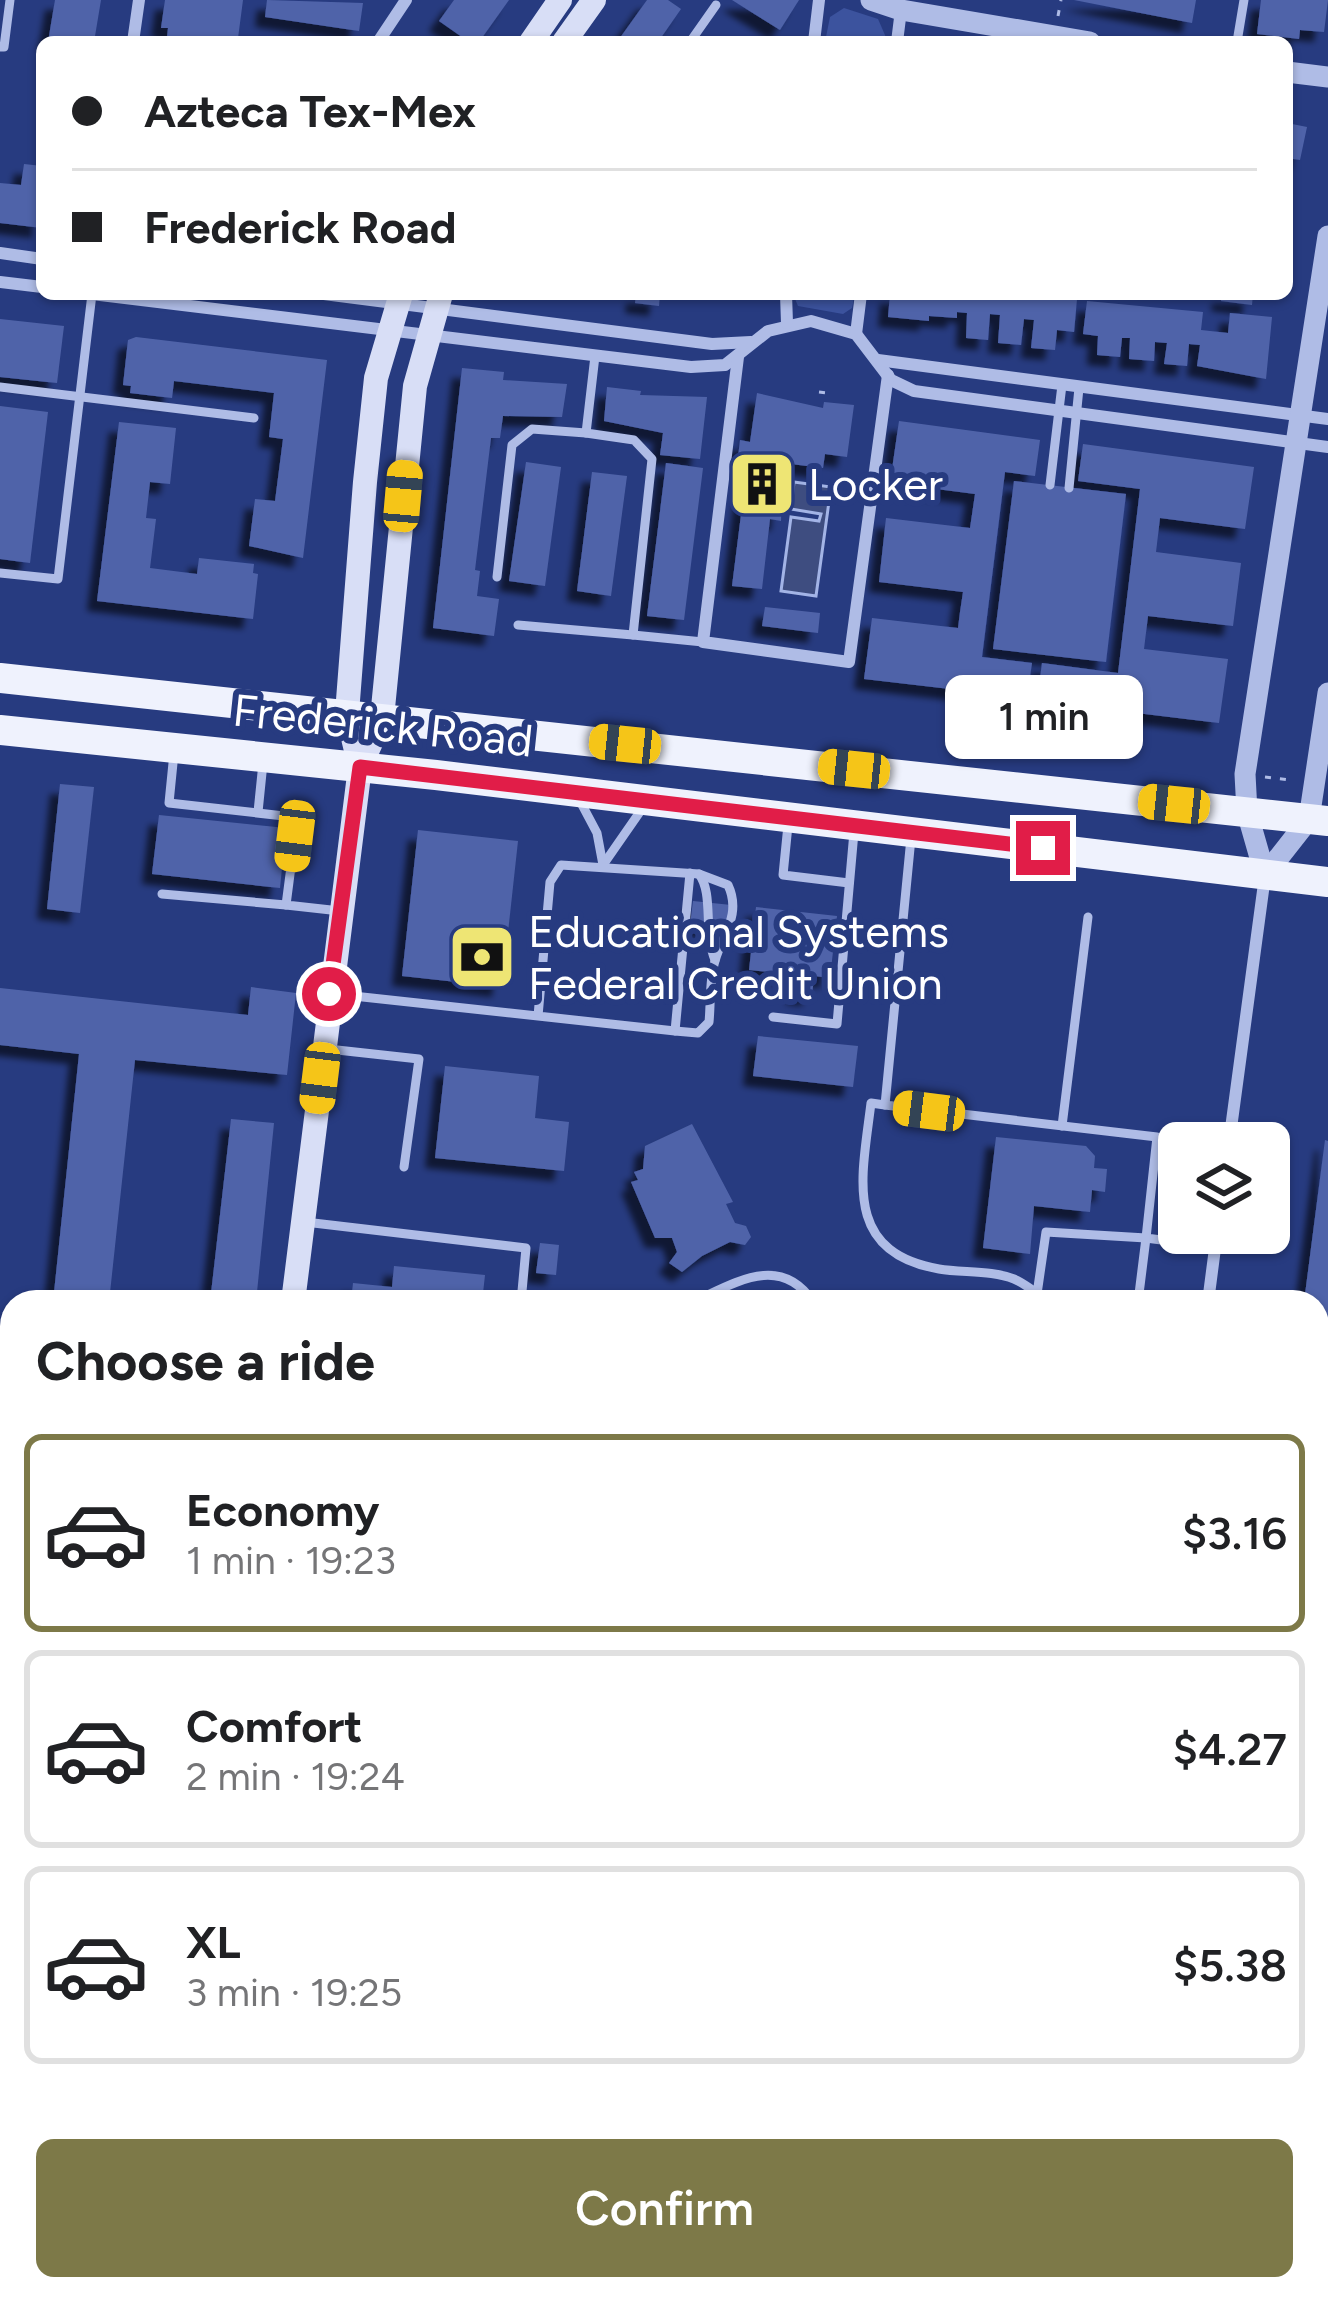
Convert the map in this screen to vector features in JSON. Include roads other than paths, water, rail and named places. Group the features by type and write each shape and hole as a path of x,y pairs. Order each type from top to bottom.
{"main road":[{"path":"535,36 560,0"},
{"path":"568,36 594,0"},
{"path":"360,767 347,713 365,482 386,331 398,300"},
{"path":"294,1290 360,767 382,718 415,386 439,301"},
{"name":"Frederick Road","path":"0,678 1318,820"},
{"name":"Frederick Road","path":"0,730 360,767 1328,881"}],"street":[{"path":"134,36 139,0"},
{"path":"382,36 406,0"},
{"path":"815,36 819,0"},
{"path":"871,0 1009,36"},
{"path":"898,36 901,10"},
{"path":"1293,73 1328,77"},
{"path":"1232,1122 1265,875 1247,812 1245,775 1328,236"},
{"path":"0,253 36,258"},
{"path":"0,282 36,286"},
{"path":"140,300 692,367 725,365 751,342 787,323 823,322 856,334 888,374 914,391 1328,447"},
{"path":"785,300 787,323"},
{"path":"856,334 860,300"},
{"path":"439,301 712,344 751,342"},
{"path":"738,357 703,642 849,662 888,374"},
{"path":"878,360 1328,419"},
{"path":"1265,875 1318,820 1328,693"},
{"path":"1210,1290 1214,1254"}],"lane":[{"path":"0,46 4,47 10,0"},
{"path":"1238,36 1244,0"},
{"path":"694,36 716,5"},
{"path":"0,573 58,579 91,300"},
{"path":"586,433 595,356"},
{"path":"1050,485 1062,385"},
{"path":"0,387 254,418"},
{"path":"1069,488 1079,388"},
{"path":"497,578 512,445 532,429 634,440 652,460 633,635"},
{"path":"518,625 703,642"},
{"path":"174,747 169,803 284,817 293,827 286,905"},
{"path":"258,812 264,757"},
{"path":"572,792 597,833 603,865"},
{"path":"603,865 634,815 650,802"},
{"path":"789,820 783,875 849,883"},
{"path":"772,1017 836,1024 854,826"},
{"path":"885,1106 912,832"},
{"path":"329,994 698,1033 707,1028 715,960 728,938 733,896 721,880 694,873 571,862 554,871 538,1016"},
{"path":"694,873 706,884 705,933 715,960"},
{"path":"675,1031 694,873"},
{"path":"162,894 340,911"},
{"path":"1062,1126 1088,917"},
{"path":"323,1048 419,1059 404,1167"},
{"path":"1031,1290 1013,1279 935,1268 886,1247 868,1222 862,1185 871,1103 1157,1137 1140,1290"},
{"path":"303,1221 526,1248 522,1290"},
{"path":"1038,1290 1046,1232 1158,1238"},
{"path":"725,1290 768,1274 793,1281 802,1290"}],"place":[{"name":"Locker","path":"762,484"},
{"name":"Educational Systems Federal Credit Union","path":"482,957"}]}
